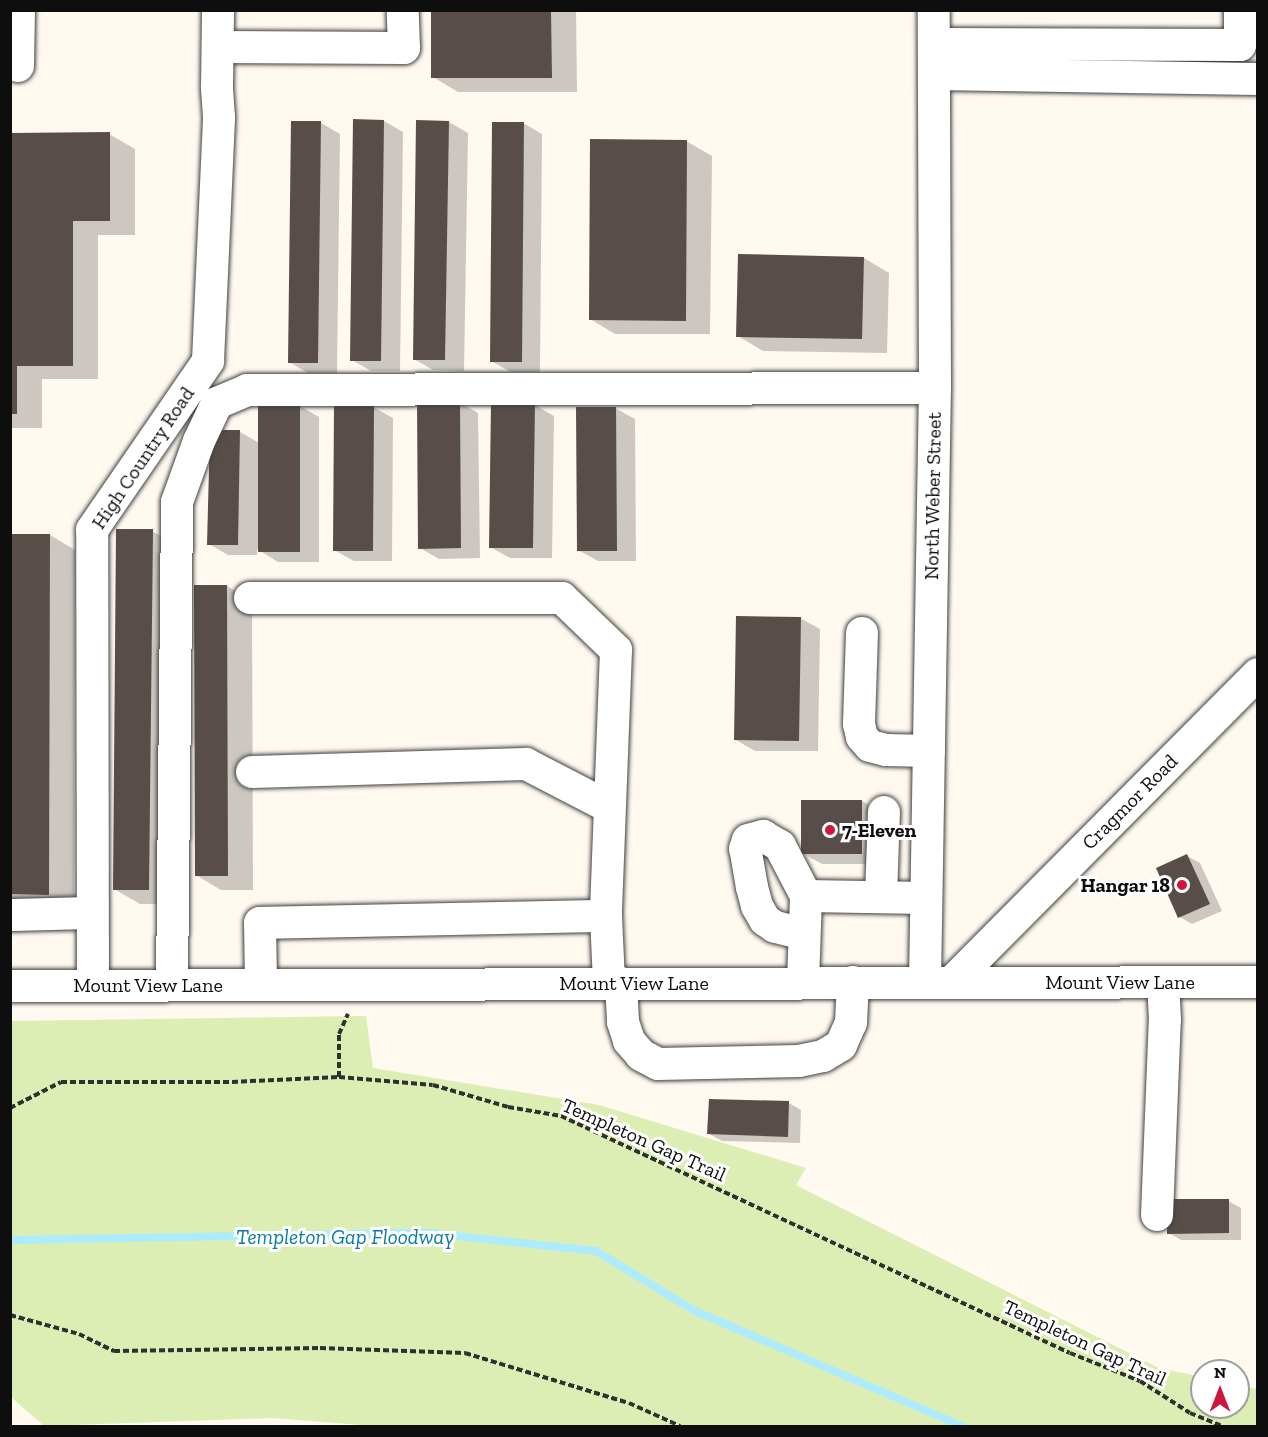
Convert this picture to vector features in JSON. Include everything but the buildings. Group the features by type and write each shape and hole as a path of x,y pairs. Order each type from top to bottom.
{"street":[{"path":"18,66 19,10"},
{"name":"High Country Road","path":"93,985 92,530 208,361 219,117 218,10"},
{"path":"218,47 404,48 403,10"},
{"name":"North Weber Street","path":"934,10 935,387 926,898 938,982"},
{"path":"934,59 1240,45 1240,10"},
{"path":"934,59 1257,79"},
{"path":"172,985 177,502 199,441 217,403 247,390 935,387"},
{"path":"250,598 562,598 616,650 606,916 623,1022 628,1041 642,1055 658,1064 799,1061 824,1056 840,1045 851,1023 854,982"},
{"path":"862,633 859,724 862,737 870,746 886,750 929,751"},
{"name":"Cragmor Road","path":"938,982 1257,674"},
{"path":"252,772 526,764 609,807"},
{"path":"881,897 884,812"},
{"path":"803,983 806,896 780,846 763,836 748,840 745,849 752,887 757,906 765,920 775,927 804,934"},
{"path":"806,896 926,898"},
{"path":"10,915 92,913"},
{"path":"261,984 260,923 606,916"},
{"path":"1157,1215 1165,1020 1163,982"},
{"name":"Mount View Lane","path":"10,986 1257,982"}],"path":[{"path":"339,1077 339,1034 363,984"},
{"name":"Templeton Gap Trail","path":"10,1108 61,1082 232,1082 339,1077 433,1085 508,1107 561,1116 1070,1353 1140,1381 1190,1413 1222,1426"},
{"path":"10,1315 79,1334 114,1351 320,1348 465,1353 629,1403 680,1426"}],"green space":[{"path":"366,1016 373,1068 599,1105 806,1168 796,1185 1159,1368 1190,1374 1190,1419 1250,1419 1250,1388 1257,1389 1257,1426 374,1426 272,1418 44,1426 11,1397 11,1021"}],"waterway":[{"name":"Templeton Gap Floodway","path":"10,1240 428,1233 596,1251 695,1311 962,1426"}],"place":[{"name":"7-Eleven","path":"830,830"},
{"name":"Hangar 18","path":"1182,885"}]}
